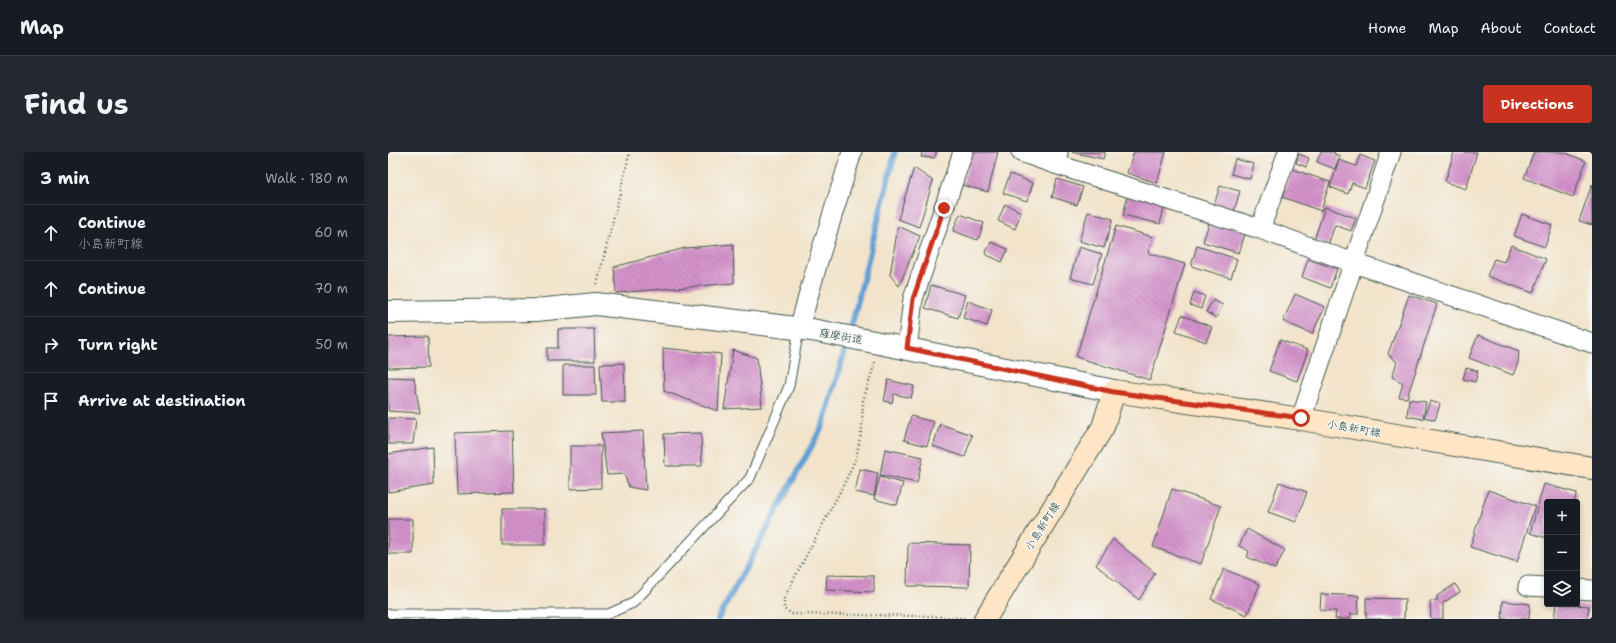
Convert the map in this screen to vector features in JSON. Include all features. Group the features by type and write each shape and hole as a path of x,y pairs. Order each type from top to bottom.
{"main road":[{"name":"小島新町線","path":"985,619 1103,427 1114,392 1301,418 1592,468"}],"street":[{"path":"805,330 819,258 852,152"},
{"path":"907,348 913,299 963,152"},
{"path":"1021,152 1057,158 1354,263 1592,343"},
{"path":"1260,229 1288,152"},
{"path":"1301,418 1391,152"},
{"name":"薩摩街道","path":"388,312 536,310 596,304 805,330 907,348 1114,392"},
{"path":"1528,586 1544,587"},
{"path":"1580,589 1592,590"}],"lane":[{"path":"388,614 608,614 633,603 667,569 750,478 789,386 805,330"}],"path":[{"path":"596,304 597,286 630,152"},
{"path":"879,343 876,360 863,401 862,428 856,458 844,484 784,598 784,609 792,614 924,616 966,619"}],"building":[{"path":"922,152 937,152 934,158 921,157"},
{"path":"972,152 998,152 988,192 962,185"},
{"path":"1072,152 1105,152 1103,159"},
{"path":"1134,152 1166,152 1157,183 1127,173"},
{"path":"1321,152 1335,152 1334,154 1340,156 1335,169 1317,162"},
{"path":"1454,152 1477,152 1466,189 1445,182"},
{"path":"1534,152 1563,152 1586,161 1573,197 1524,178"},
{"path":"1299,154 1309,158 1306,167 1296,163"},
{"path":"1360,155 1375,161 1365,188 1352,183 1348,194 1330,187 1339,160 1356,166"},
{"path":"1235,159 1254,164 1250,179 1231,174"},
{"path":"914,168 933,181 919,227 898,219"},
{"path":"1292,169 1330,182 1321,211 1282,197"},
{"path":"1010,174 1033,183 1027,201 1003,193"},
{"path":"1057,179 1083,187 1077,205 1052,197"},
{"path":"1592,184 1592,225 1579,221"},
{"path":"1220,186 1240,191 1234,211 1214,205"},
{"path":"1130,187 1167,196 1160,224 1123,215"},
{"path":"1005,204 1021,212 1015,229 998,221"},
{"path":"1325,207 1356,218 1351,231 1335,225 1328,245 1314,240"},
{"path":"1088,212 1113,219 1104,248 1079,241"},
{"path":"960,214 984,223 978,240 953,231"},
{"path":"1522,214 1552,225 1545,247 1514,236"},
{"path":"1210,220 1246,231 1239,253 1203,242"},
{"path":"898,226 920,236 899,286 890,275"},
{"path":"1116,226 1153,237 1148,253 1185,264 1150,380 1076,357"},
{"path":"991,242 1008,249 1002,262 985,254"},
{"path":"733,244 734,283 616,293 614,267 685,248"},
{"path":"1511,245 1546,259 1533,293 1487,276 1494,259 1504,262"},
{"path":"1197,246 1237,259 1231,278 1191,266"},
{"path":"1079,247 1102,254 1093,284 1070,278"},
{"path":"1308,259 1337,269 1330,288 1302,277"},
{"path":"931,285 965,295 958,318 925,308"},
{"path":"1194,292 1205,296 1201,309 1190,305"},
{"path":"1295,294 1325,307 1312,334 1283,321"},
{"path":"1409,295 1437,304 1407,398 1399,397 1403,383 1392,377 1397,362 1388,354"},
{"path":"1213,300 1223,305 1216,318 1206,312"},
{"path":"968,301 992,310 987,326 963,318"},
{"path":"1182,315 1212,327 1206,342 1176,331"},
{"path":"558,329 594,329 595,361 547,361 547,348 558,348"},
{"path":"1478,335 1519,351 1518,363 1513,375 1469,358"},
{"path":"428,336 429,367 388,368 388,337"},
{"path":"1280,340 1308,350 1297,381 1269,371"},
{"path":"663,348 721,354 718,411 664,391"},
{"path":"733,350 757,358 762,407 724,409"},
{"path":"624,363 625,402 602,402 600,364"},
{"path":"563,365 595,365 596,395 563,395"},
{"path":"1466,368 1478,371 1475,382 1463,379"},
{"path":"388,377 414,378 420,413 388,411"},
{"path":"888,380 914,386 911,398 894,394 892,403 884,401"},
{"path":"1409,399 1426,402 1423,419 1407,416"},
{"path":"1430,401 1440,404 1435,420 1424,417"},
{"path":"911,416 934,422 927,446 904,440"},
{"path":"388,418 416,419 413,444 388,444"},
{"path":"940,424 972,435 965,457 933,446"},
{"path":"512,431 514,492 457,494 455,433"},
{"path":"643,431 646,490 629,487 624,474 607,475 601,433"},
{"path":"701,433 702,466 665,466 664,434"},
{"path":"570,446 601,446 601,488 570,489"},
{"path":"433,447 434,485 388,492 388,454"},
{"path":"885,449 923,457 917,483 880,475"},
{"path":"860,469 878,473 874,496 855,492"},
{"path":"880,477 903,483 897,505 874,499"},
{"path":"1279,482 1307,492 1296,522 1268,512"},
{"path":"1544,484 1577,493 1575,499 1544,499 1544,537 1530,533"},
{"path":"1172,489 1221,506 1201,564 1153,547"},
{"path":"1488,490 1535,506 1517,562 1470,547"},
{"path":"502,509 545,509 545,545 502,545"},
{"path":"388,519 413,519 413,554 388,554"},
{"path":"1247,529 1285,550 1275,569 1247,557 1249,551 1239,546"},
{"path":"1113,539 1155,573 1139,600 1096,565"},
{"path":"908,543 970,545 969,587 907,586"},
{"path":"1224,569 1260,584 1247,615 1211,599"},
{"path":"827,575 874,576 874,592 826,590"},
{"path":"1455,584 1460,592 1443,603 1443,619 1431,619 1430,601 1437,601 1437,596"},
{"path":"1321,594 1359,596 1358,614 1350,614 1350,619 1335,619 1336,611 1320,610"},
{"path":"1366,598 1405,599 1404,619 1366,619"},
{"path":"1503,601 1530,604 1529,619 1502,619"},
{"path":"1589,606 1587,619 1554,619 1556,607"}],"waterway":[{"path":"718,619 823,425 848,340 895,152"}],"route":[{"path":"944,208 913,299 907,348 1114,392 1301,418"}]}
